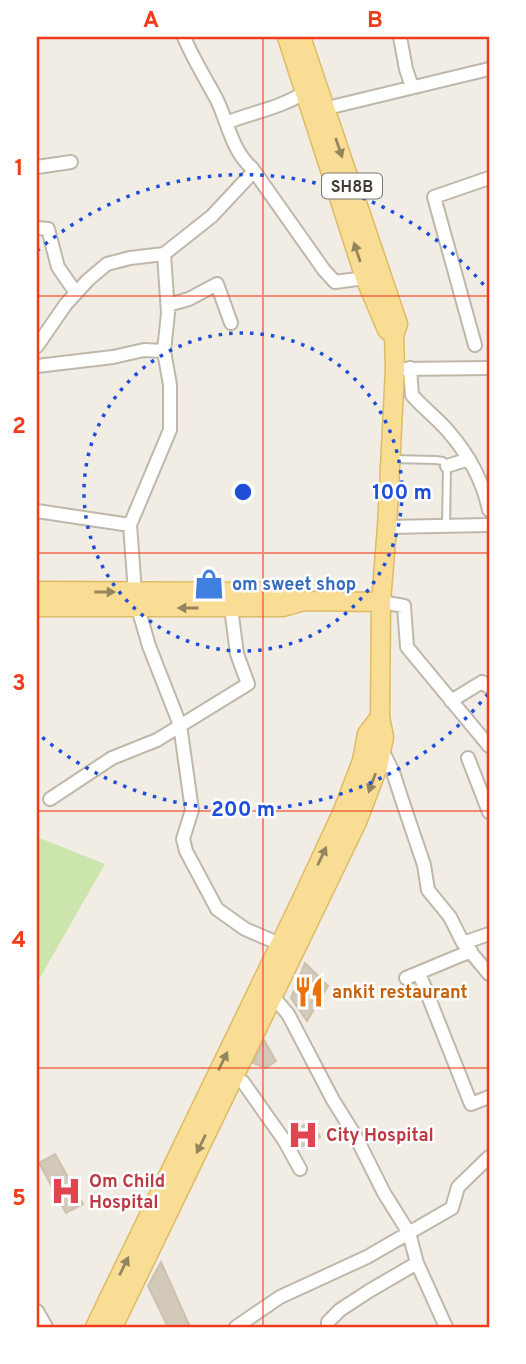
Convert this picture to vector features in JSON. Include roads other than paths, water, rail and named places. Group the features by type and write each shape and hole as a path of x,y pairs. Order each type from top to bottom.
{"main road":[{"name":"SH8B","path":"287,37 306,92 319,110 398,324 394,335 402,368 391,459 381,602"},
{"name":"SH8B","path":"301,37 365,278 387,330 394,335"},
{"path":"37,591 231,608 283,607 304,601"},
{"path":"37,607 278,593 304,601 381,602 380,717 384,737 378,767 357,822 310,902 95,1327"},
{"path":"113,1327 234,1077 266,991 280,944 310,902 362,761 367,734 380,717"}],"street":[{"path":"184,37 219,104 243,160 254,170 324,270 335,282 365,278"},
{"path":"400,37 412,87"},
{"path":"319,110 489,69"},
{"path":"226,123 255,111 289,102 306,92"},
{"path":"37,167 71,162"},
{"path":"37,346 76,293 107,264 164,254 212,216 254,170"},
{"path":"475,345 435,197 489,178"},
{"path":"37,228 48,229 58,267 76,293"},
{"path":"164,254 168,305 164,351 170,385 170,430 130,526 136,600 149,646 180,724 192,810 184,839 186,851 217,909 245,929 280,944"},
{"path":"168,305 189,299 217,284 231,323"},
{"path":"37,366 113,357 144,350 164,351"},
{"path":"489,368 402,368 412,395 449,432 469,459 480,479 489,510"},
{"path":"447,466 469,459"},
{"path":"37,511 130,526"},
{"path":"387,527 489,525"},
{"path":"381,602 404,606 407,647 489,746"},
{"path":"50,799 112,758 157,740 248,684 237,654 231,608"},
{"path":"451,701 482,682 489,687"},
{"path":"381,750 397,785 424,865 428,890 489,974"},
{"path":"468,758 489,812"},
{"path":"489,934 413,975 471,1104 489,1097"},
{"path":"266,991 288,1014 384,1193 409,1233 417,1263 446,1327"},
{"path":"234,1077 243,1082 284,1140 300,1169"},
{"path":"236,1327 280,1297 367,1257 452,1208 458,1187 489,1157"},
{"path":"328,1327 328,1322 340,1310 417,1263"},
{"path":"37,1311 46,1327"}],"lane":[{"path":"391,459 443,461 447,466 446,527"}],"place":[{"name":"om sweet shop","path":"209,584"},
{"name":"ankit restaurant","path":"309,992"},
{"name":"City Hospital","path":"303,1135"},
{"name":"Om Child Hospital","path":"66,1191"}]}
